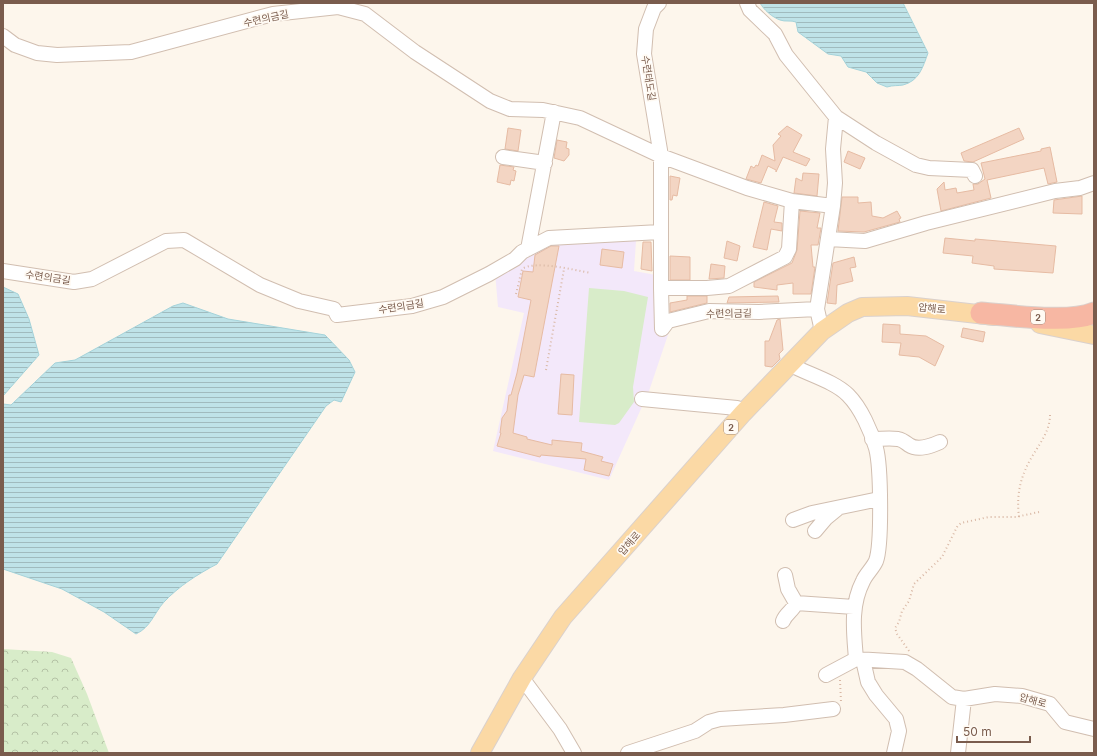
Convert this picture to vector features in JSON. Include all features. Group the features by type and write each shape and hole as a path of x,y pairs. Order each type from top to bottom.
{"highway":[{"name":"2","path":"981,313 1041,317 1082,317 1094,313"}],"main road":[{"name":"압해로","path":"480,753 522,678 563,618 743,413 822,331 848,313 862,307 907,306 981,313 1094,335"}],"street":[{"name":"수련태도길","path":"659,3 654,8 646,29 644,54 661,156"},
{"path":"747,3 750,10 775,34 786,55 836,117 911,163 929,168 972,170 975,176"},
{"name":"수련의금길","path":"3,36 14,45 37,53 57,55 131,52 273,14 338,7 365,14 415,52 490,101 510,109 554,112 580,118 661,156 747,188 792,201 833,206"},
{"path":"528,249 554,112"},
{"path":"822,331 817,309 836,183 833,149 836,117"},
{"name":"수련의금길","path":"661,156 660,232 662,328 668,321 709,311 759,312 817,309"},
{"path":"503,157 545,163"},
{"path":"828,239 865,241 926,223 1055,191 1080,188 1094,183"},
{"path":"661,288 707,288 729,286 786,257 790,248 792,201"},
{"name":"수련의금길","path":"3,271 74,282 81,281 92,279 166,241 184,240 260,285 299,301 334,309 337,315 412,306 443,298 516,259 528,249 549,238 563,236 660,232"},
{"path":"789,364 838,386 848,395 855,403 876,450 879,499 876,561 862,582 854,607 860,659 868,682 876,695 896,719 898,731 894,753"},
{"path":"642,399 737,408 743,413"},
{"path":"872,439 899,439 904,441 909,446 917,447 929,447 940,442"},
{"path":"793,520 812,513 879,499"},
{"path":"815,531 826,518 837,509"},
{"path":"783,621 794,609 796,603 788,589 785,576"},
{"path":"796,603 854,607"},
{"path":"826,674 860,659"},
{"name":"압해로","path":"860,659 905,662 917,669 952,697 964,699 995,694 1022,696 1050,704 1066,722 1094,729"},
{"path":"522,678 560,729 574,753"},
{"path":"958,753 964,699"},
{"path":"628,753 694,731 709,722 720,719 784,715 834,709"}],"path":[{"path":"516,294 522,269 524,267 541,265 590,273"},
{"path":"546,370 564,269"},
{"path":"1019,516 1018,495 1020,482 1048,428 1050,415"},
{"path":"917,669 914,660 903,640 897,634 895,628 899,622 902,611 909,601 914,584 942,557 957,527 961,523 989,517 1019,516 1039,512"},
{"path":"834,709 841,704 840,669"}],"shaded area":[{"path":"556,239 636,241 634,271 656,275 659,327 669,332 649,391 609,480 493,451 524,313 498,307 495,272"}],"green space":[{"path":"589,288 624,291 648,297 633,387 634,402 619,423 615,425 579,422"},
{"path":"3,649 52,652 71,658 87,694 109,753 3,753"}],"water":[{"path":"760,3 903,3 928,53 917,77 903,85 887,87 877,83 866,72 848,67 841,56 828,54 798,32 796,22 777,19 768,13"},
{"path":"3,287 18,294 29,319 39,355 3,396"},
{"path":"183,303 228,319 325,335 349,360 355,372 341,402 334,400 326,406 217,564 196,576 176,591 164,602 149,624 136,634 104,612 62,589 3,569 3,404 11,405 55,363 75,360 173,306"}],"building":[{"path":"787,126 802,135 793,152 810,159 806,166 783,157 776,172 776,170 768,166 761,183 746,179 751,166 754,168 756,165 758,166 762,155 775,161 773,145 781,136 778,134"},
{"path":"508,128 521,130 518,151 505,149"},
{"path":"1019,128 1024,139 973,162 964,161 961,153"},
{"path":"557,140 567,142 566,148 569,149 569,155 564,161 554,158"},
{"path":"1050,147 1057,182 1048,184 1044,168 987,180 991,198 941,211 937,189 944,182 945,190 956,188 957,193 974,190 973,184 978,184 985,179 981,163 1041,151 1041,149"},
{"path":"848,151 865,158 860,169 844,162"},
{"path":"500,165 514,167 513,170 516,171 514,181 511,180 510,185 497,182"},
{"path":"803,173 819,174 817,196 794,193 796,178 802,181"},
{"path":"670,176 680,178 677,196 673,195 672,200 670,200"},
{"path":"1082,196 1082,214 1053,213 1054,200"},
{"path":"842,197 858,197 858,203 871,202 872,216 883,218 897,211 901,218 899,219 900,222 864,232 838,231"},
{"path":"764,202 778,206 774,222 782,223 782,231 771,229 767,250 753,247"},
{"path":"800,211 820,213 817,228 821,228 818,245 811,245 813,267 815,267 811,294 793,294 793,283 777,285 777,290 754,287 754,282 792,263 797,250"},
{"path":"945,238 1056,246 1053,273 994,269 994,266 972,263 973,256 943,253"},
{"path":"727,241 740,246 737,261 724,258"},
{"path":"643,242 651,242 652,271 641,269"},
{"path":"551,246 559,246 534,377 524,375 518,395 513,433 527,437 527,439 552,445 552,440 582,443 581,451 603,457 601,461 613,464 609,476 584,470 586,459 541,455 540,457 497,446 501,433 502,418 507,411 509,395 511,395 517,373 531,300 518,297 523,271 533,272 535,255"},
{"path":"602,249 624,252 622,268 600,265"},
{"path":"670,256 690,257 690,280 670,280"},
{"path":"854,257 856,267 850,268 853,281 837,285 836,304 827,303 833,263"},
{"path":"711,264 725,266 724,278 709,279"},
{"path":"687,296 707,296 707,303 670,312 670,303 687,300"},
{"path":"778,296 779,302 727,303 729,297"},
{"path":"780,319 783,350 779,354 780,359 772,367 765,366 765,341 769,341 777,320"},
{"path":"883,324 900,325 900,334 926,336 944,346 935,366 919,357 899,355 901,343 882,342"},
{"path":"963,328 985,332 983,342 961,337"},
{"path":"561,374 574,375 572,415 558,414"}]}
